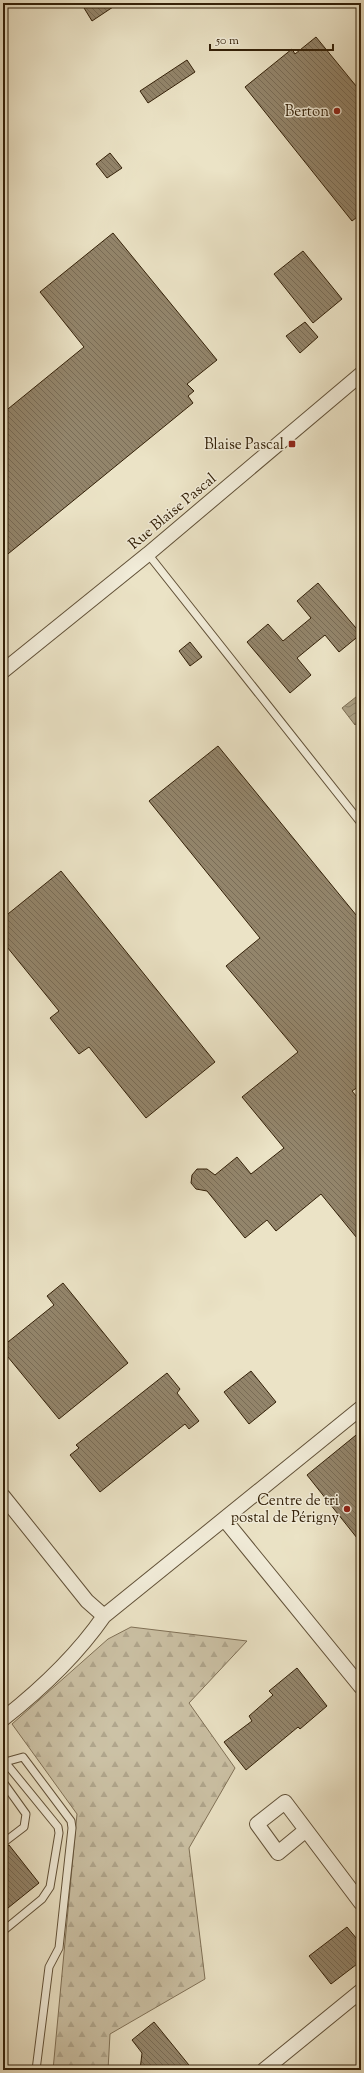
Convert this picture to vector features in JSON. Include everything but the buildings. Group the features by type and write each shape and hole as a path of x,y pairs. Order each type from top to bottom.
{"street":[{"name":"Rue Blaise Pascal","path":"3,671 148,554 359,379"},
{"path":"3,1719 22,1704 74,1653 92,1634 104,1616 361,1408"},
{"path":"3,1496 88,1601 104,1616"},
{"path":"224,1519 361,1687"},
{"path":"306,1830 361,1903"},
{"path":"264,2070 361,1991"}],"lane":[{"path":"148,554 361,823"},
{"path":"4,1760 23,1757 71,1821 72,1828 59,1948 49,1967 36,2070"},
{"path":"3,1774 4,1760"},
{"path":"3,1931 42,1899 50,1887 59,1833 58,1827 4,1760"},
{"path":"3,1782 26,1814 24,1827 3,1843"}],"green space":[{"path":"131,1627 247,1641 189,1703 235,1768 189,1848 205,1979 110,2034 108,2070 53,2070 77,1814 12,1724 108,1639"}],"water":[{"path":"361,693 361,720 355,725 342,708"}],"place":[{"name":"Berton","path":"337,111"},
{"name":"Blaise Pascal","path":"292,444"},
{"name":"Centre de tri postal de Périgny","path":"347,1509"}]}
